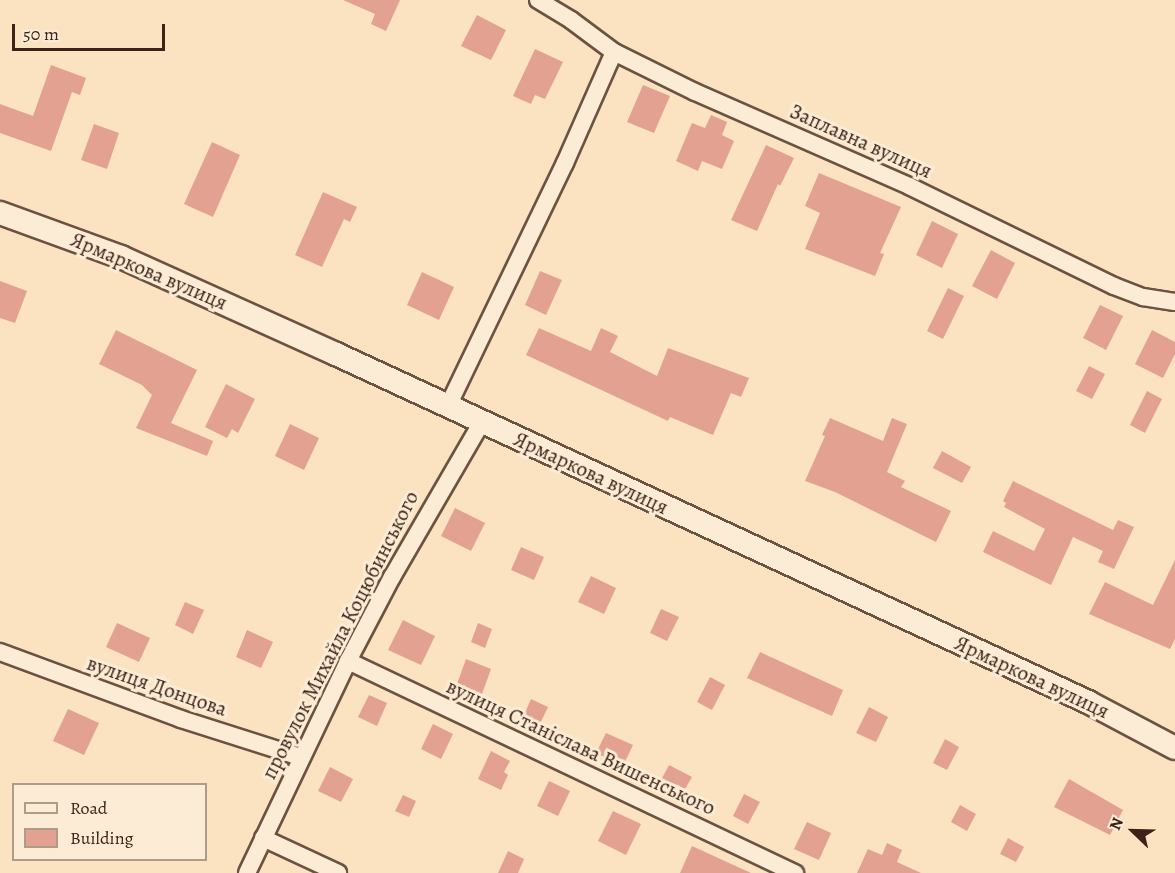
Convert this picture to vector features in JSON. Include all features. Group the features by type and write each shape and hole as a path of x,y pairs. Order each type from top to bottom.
{"main road":[{"name":"Ярмаркова вулиця","path":"0,213 121,258 448,406 1088,702 1175,747"}],"street":[{"name":"Заплавна вулиця","path":"538,0 571,20 614,52 790,135 909,186 1106,282 1143,297 1175,303"},
{"path":"448,406 565,163 614,52"},
{"name":"провулок Михайла Коцюбинського","path":"247,873 348,661 392,577 482,422"},
{"name":"вулиця Донцова","path":"0,652 181,719 300,758"},
{"name":"вулиця Станіслава Вишенського","path":"348,661 795,873"},
{"path":"263,838 338,873"}],"building":[{"path":"343,0 400,0 386,31 371,24 375,14"},
{"path":"477,15 506,30 491,60 461,46"},
{"path":"535,49 563,62 545,99 535,95 531,104 513,96"},
{"path":"51,65 86,78 80,95 72,92 51,151 0,133 0,104 33,116"},
{"path":"643,85 670,96 654,133 627,122"},
{"path":"711,115 727,122 722,135 734,141 722,169 702,161 698,171 676,161 692,123 705,128"},
{"path":"94,124 119,133 107,169 81,160"},
{"path":"212,142 240,155 213,217 184,204"},
{"path":"766,145 794,158 780,186 778,184 757,231 731,220"},
{"path":"819,173 901,207 880,253 884,254 875,276 805,249 820,213 805,206"},
{"path":"323,192 357,207 350,222 344,219 322,267 295,255"},
{"path":"932,221 958,234 942,268 916,255"},
{"path":"991,250 1015,263 997,299 972,286"},
{"path":"540,271 562,280 546,315 525,305"},
{"path":"422,272 454,287 439,320 407,305"},
{"path":"0,281 27,291 15,323 0,318"},
{"path":"948,288 964,296 943,339 927,331"},
{"path":"1100,305 1123,316 1106,350 1083,338"},
{"path":"539,328 591,351 601,328 618,336 610,352 657,376 668,348 749,378 741,397 731,393 713,435 670,417 668,421 526,355"},
{"path":"116,330 197,370 171,423 213,441 207,456 136,428 152,395 142,385 99,364"},
{"path":"1152,330 1175,342 1175,354 1163,378 1135,364"},
{"path":"1089,366 1105,374 1092,399 1076,391"},
{"path":"226,384 255,399 238,433 232,429 227,438 205,427"},
{"path":"1147,391 1162,399 1145,433 1130,425"},
{"path":"830,418 883,441 892,418 907,424 887,472 905,481 901,487 951,511 936,542 835,492 805,481 825,436 822,435"},
{"path":"290,424 319,438 304,470 275,456"},
{"path":"942,451 971,467 962,483 933,468"},
{"path":"1013,481 1113,530 1118,520 1134,527 1114,569 1098,562 1103,551 1073,537 1051,585 983,552 993,531 1034,551 1045,529 1004,507 1006,503 1003,501"},
{"path":"455,508 485,523 471,551 441,536"},
{"path":"521,547 544,557 534,580 511,570"},
{"path":"1175,560 1175,639 1170,649 1089,614 1105,582 1153,605"},
{"path":"591,576 616,588 604,614 578,602"},
{"path":"185,602 204,610 193,634 175,625"},
{"path":"661,609 679,617 667,641 650,633"},
{"path":"403,620 435,636 421,665 388,650"},
{"path":"117,623 150,638 139,662 106,647"},
{"path":"478,623 492,629 485,648 471,642"},
{"path":"247,630 273,642 261,668 236,657"},
{"path":"760,652 843,690 832,716 747,678"},
{"path":"466,659 491,669 482,694 457,684"},
{"path":"710,677 725,685 712,710 697,702"},
{"path":"369,695 387,703 377,726 358,717"},
{"path":"531,699 548,707 537,730 521,722"},
{"path":"869,707 888,717 876,742 856,733"},
{"path":"68,709 99,723 84,755 53,741"},
{"path":"433,724 453,734 441,759 421,749"},
{"path":"606,733 633,745 623,766 596,753"},
{"path":"945,739 959,747 947,770 933,763"},
{"path":"491,751 510,761 504,772 508,775 501,790 478,779"},
{"path":"669,765 692,777 680,798 658,786"},
{"path":"330,767 353,779 341,802 318,791"},
{"path":"1069,779 1123,810 1110,835 1054,807"},
{"path":"549,781 570,791 558,816 537,806"},
{"path":"744,794 760,802 748,824 733,816"},
{"path":"403,795 416,801 409,817 395,811"},
{"path":"960,805 976,814 967,831 951,822"},
{"path":"613,811 641,824 626,855 598,841"},
{"path":"807,822 831,833 819,860 794,849"},
{"path":"1008,838 1024,847 1016,862 1000,854"},
{"path":"887,843 902,850 897,862 921,873 857,873 868,849 882,855"},
{"path":"692,846 751,873 680,873"},
{"path":"508,851 524,859 518,873 498,873"}]}
